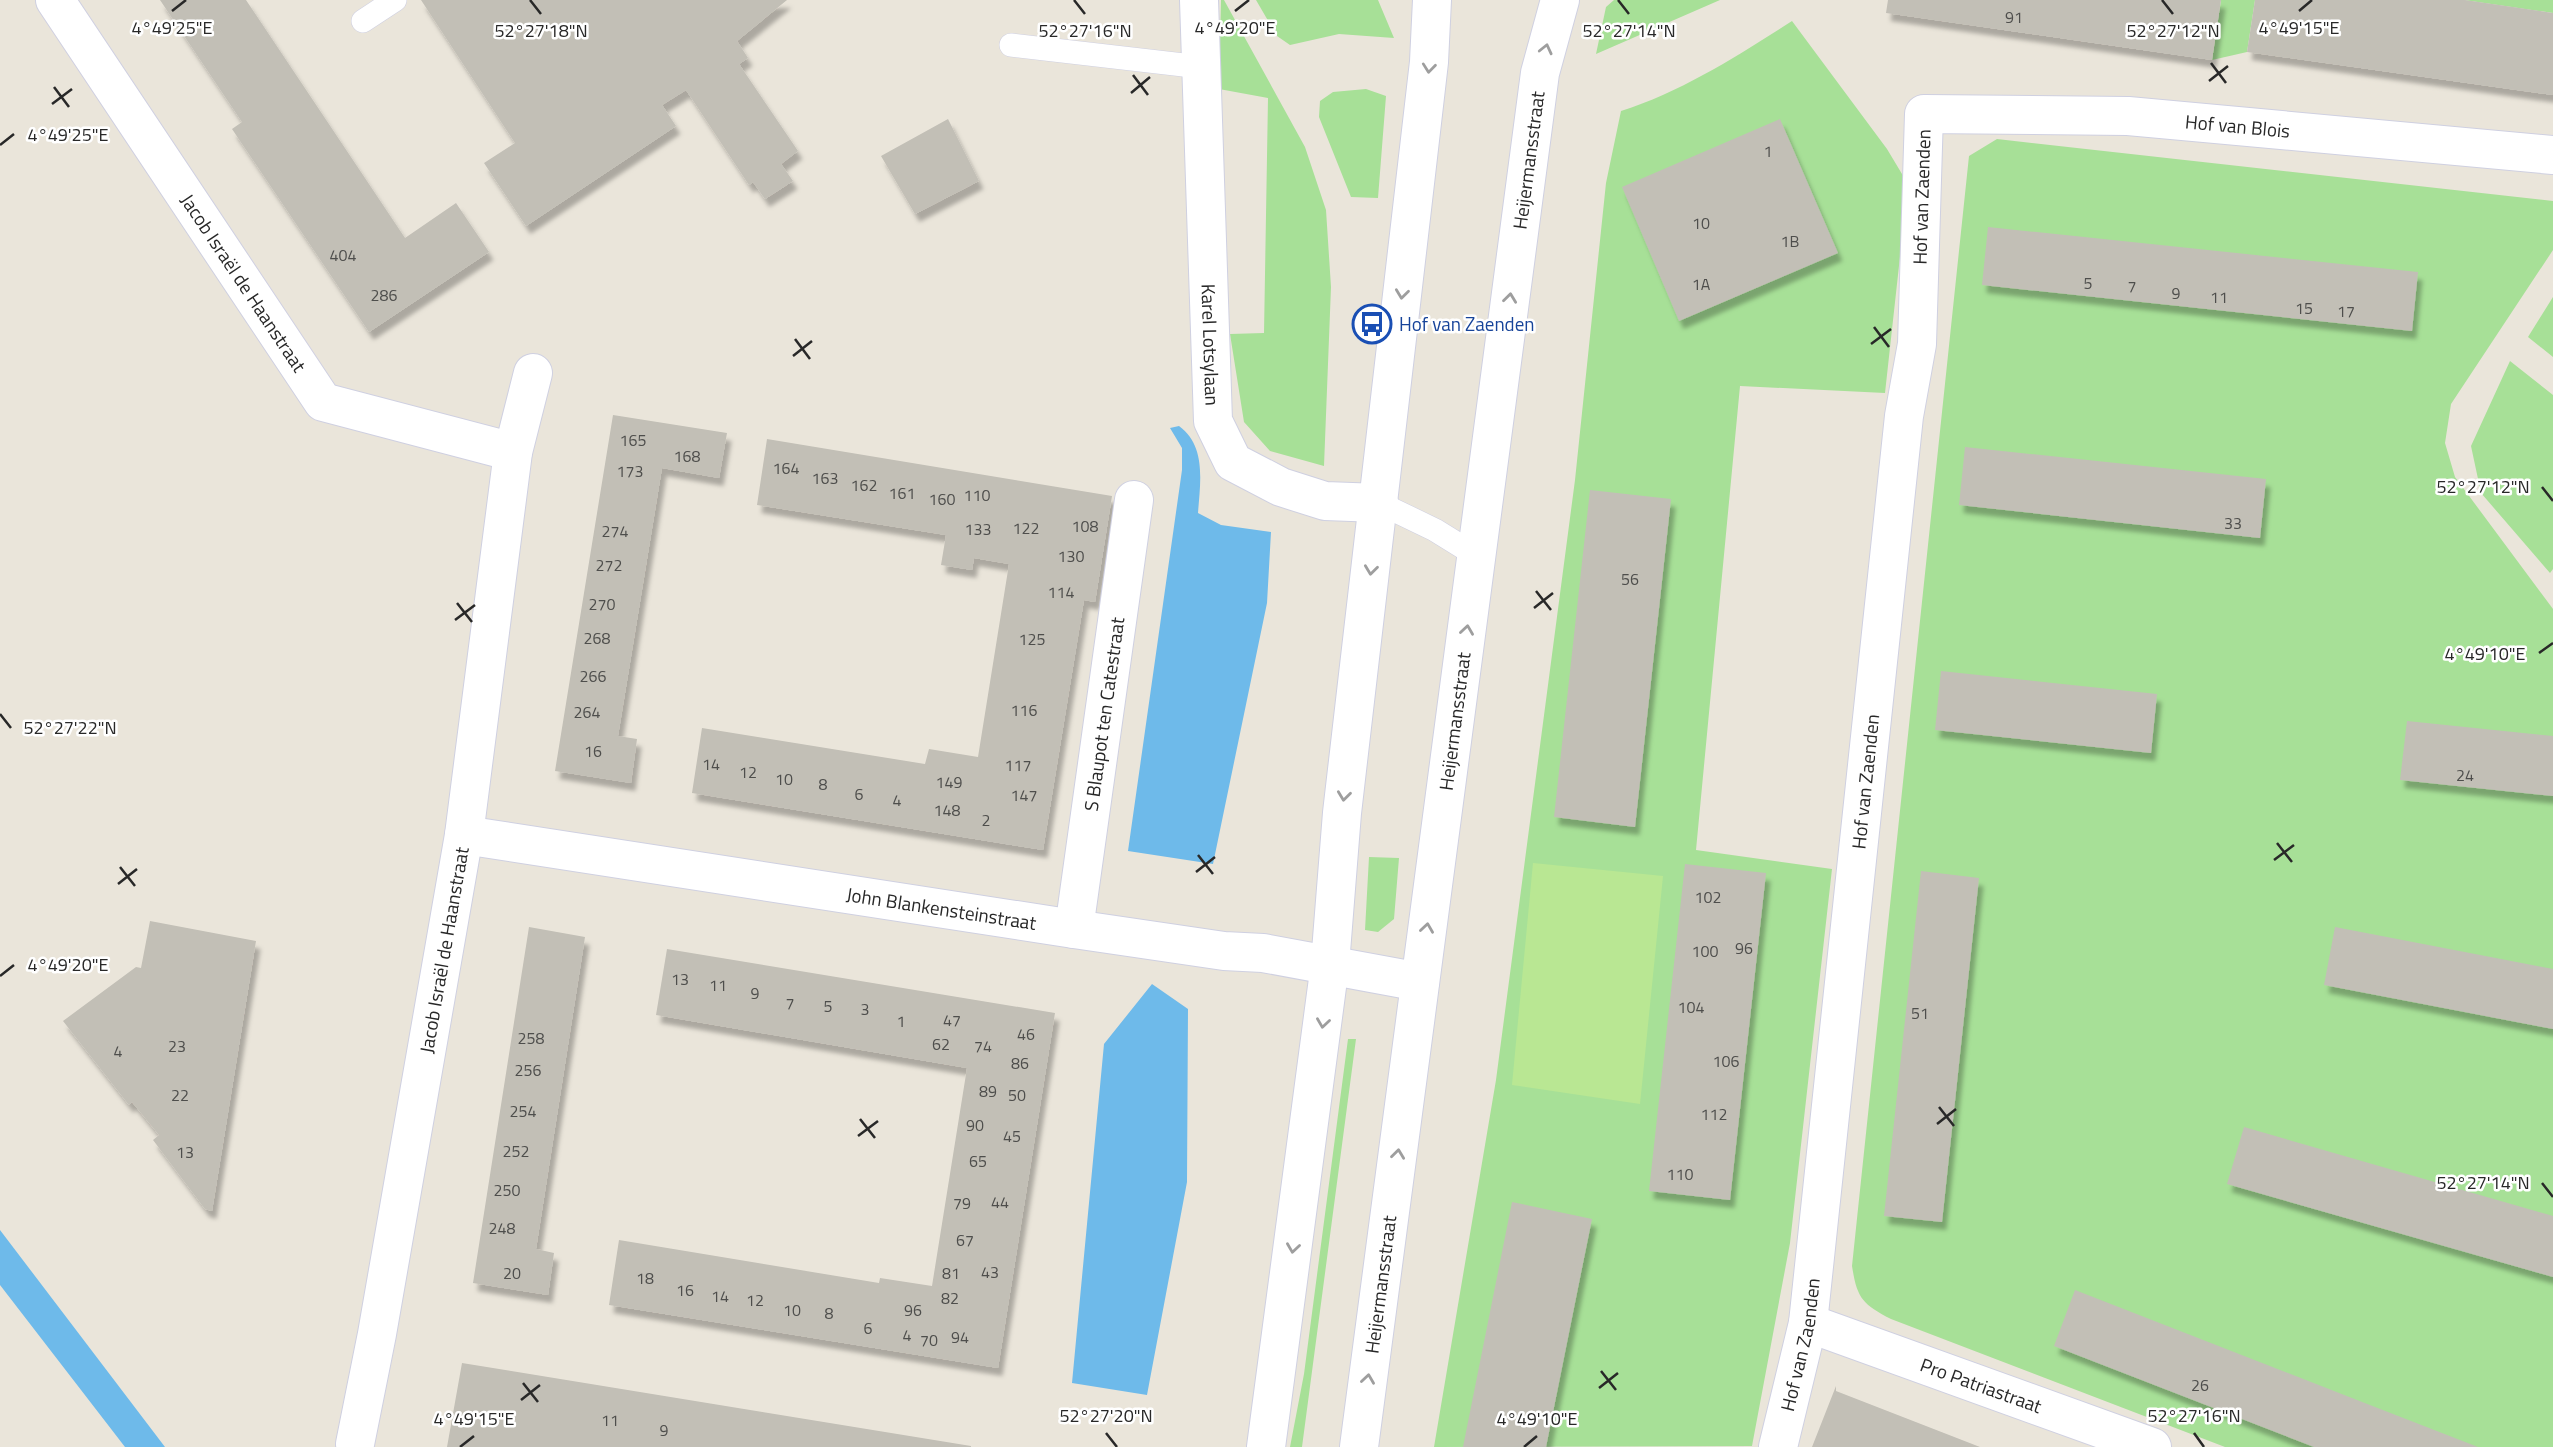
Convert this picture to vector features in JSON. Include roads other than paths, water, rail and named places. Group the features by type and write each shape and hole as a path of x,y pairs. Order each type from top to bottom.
{"street":[{"name":"Jacob Israël de Haanstraat","path":"55,0 323,402 513,452"},
{"name":"Karel Lotsylaan","path":"1199,0 1213,421 1233,462 1282,487 1325,501 1379,503"},
{"path":"1266,1447 1330,964 1342,813 1429,62 1432,0"},
{"name":"Heijermansstraat","path":"1359,1447 1540,73 1560,0"},
{"name":"Hof van Blois","path":"1923,114 2128,116 2553,155"},
{"name":"Hof van Zaenden","path":"1778,1447 1808,1323 1904,416 1917,344 1923,114"},
{"name":"Jacob Israël de Haanstraat","path":"355,1444 464,835 513,452 533,373"},
{"name":"S Blaupot ten Catestraat","path":"1074,929 1134,500"},
{"name":"John Blankensteinstraat","path":"464,835 1074,929 1330,964 1420,982"},
{"name":"Pro Patriastraat","path":"1808,1323 2152,1447"}],"lane":[{"path":"363,21 395,0"},
{"path":"1010,45 1201,67"},
{"name":"Karel Lotsylaan","path":"1379,503 1436,530 1477,556"}],"water":[{"path":"1179,426 1188,434 1198,455 1198,513 1221,525 1271,532 1267,603 1213,864 1128,851 1182,470 1182,448 1170,428"},
{"path":"1152,984 1188,1009 1187,1182 1147,1395 1072,1383 1104,1044"},
{"path":"0,1230 165,1447 125,1447 0,1285"}],"place":[{"name":"Hof van Zaenden","path":"1372,324"}]}
